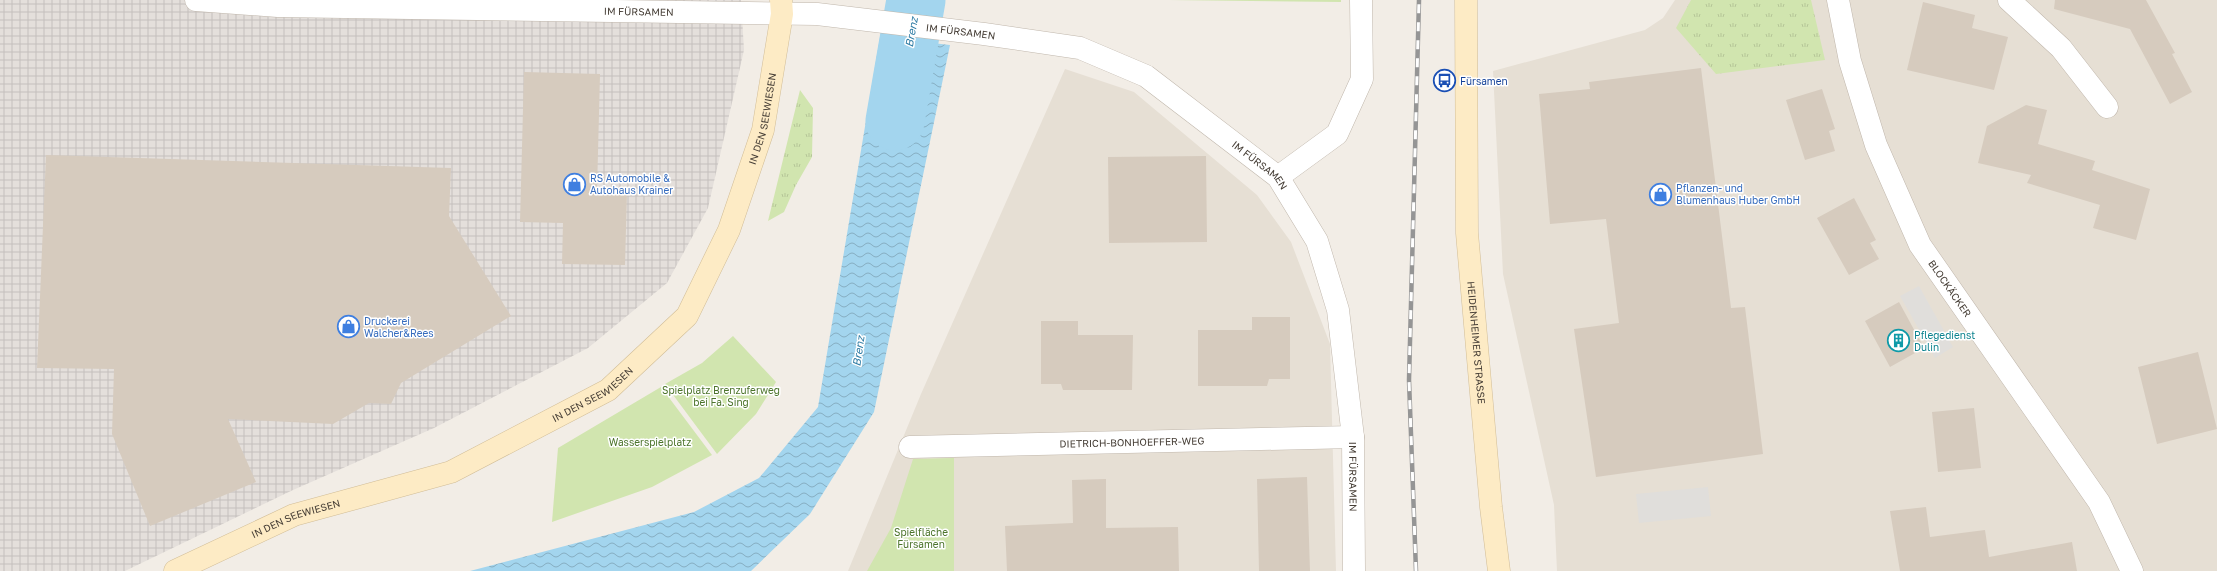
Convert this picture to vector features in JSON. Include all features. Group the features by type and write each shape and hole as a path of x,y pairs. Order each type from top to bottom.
{"street":[{"name":"IM FÜRSAMEN","path":"196,0 278,6 782,7 848,19 984,34 1080,48 1146,76 1278,177 1317,241 1338,310 1353,437 1354,571"},
{"path":"1278,177 1337,134 1362,79 1361,0"},
{"name":"HEIDENHEIMER STRASSE","path":"1466,0 1465,113 1467,233 1491,507 1499,571"},
{"name":"BLOCKÄCKER","path":"1838,0 1850,61 1876,146 1920,245 2099,502 2132,571"},
{"path":"2009,0 2061,48 2107,107"},
{"name":"IN DEN SEEWIESEN","path":"175,571 294,515 451,472 608,390 687,316 729,230 763,130 782,7"},
{"name":"DIETRICH-BONHOEFFER-WEG","path":"910,447 1353,437"}],"shaded area":[{"path":"0,0 741,0 744,50 708,208 667,283 588,348 434,428 293,490 125,571 0,571"},
{"path":"1675,0 2217,0 2217,571 1557,571 1554,505 1503,274 1493,71 1645,30 1663,18"},
{"path":"1065,69 1134,92 1257,195 1291,242 1330,344 1336,571 848,571 921,394"},
{"path":"1919,286 1953,347 1935,358 1900,296"},
{"path":"1708,487 1711,516 1639,523 1636,494"}],"green space":[{"path":"1169,0 1341,0 1341,2"},
{"path":"1691,0 1811,0 1825,60 1716,74 1676,28"},
{"path":"800,90 813,108 812,157 796,185 784,212 768,221"},
{"name":"Spielplatz Brenzuferweg bei Fa. Sing","path":"733,336 776,382 756,414 717,454 665,384 702,363"},
{"name":"Wasserspielplatz","path":"661,387 712,455 652,487 552,522 558,448"},
{"name":"Spielfläche Fürsamen","path":"954,458 954,571 867,571 891,528 913,459"}],"water":[{"path":"880,37 950,45 874,412 810,514 751,571 470,571 694,512 759,478 818,407"}],"building":[{"path":"2055,0 2146,0 2175,53 2172,54 2192,92 2170,104 2130,29 2054,9"},
{"path":"1923,2 1975,15 1972,28 2008,37 1994,90 1907,70"},
{"name":"Pflanzen- und Blumenhaus Huber GmbH","path":"1701,68 1731,308 1745,307 1763,454 1596,477 1574,329 1619,323 1606,219 1550,224 1539,94 1590,89 1589,82"},
{"path":"524,72 600,74 597,191 627,192 625,265 562,264 563,223 520,222"},
{"path":"1822,89 1835,129 1829,131 1835,151 1805,160 1786,100"},
{"path":"2026,105 2047,110 2038,144 2095,161 2092,170 2150,189 2136,240 2093,228 2100,205 2027,183 2031,175 1978,163 1987,126"},
{"path":"46,155 451,168 449,216 511,316 401,383 391,404 369,403 333,424 228,419 256,482 150,526 112,434 114,369 37,368"},
{"path":"1206,156 1207,242 1109,243 1108,157"},
{"path":"1854,198 1876,240 1870,243 1879,259 1849,275 1817,218"},
{"name":"Pflegedienst Dulin","path":"1899,302 1924,348 1890,367 1865,321"},
{"path":"1252,317 1290,317 1290,379 1269,379 1267,386 1198,386 1198,330 1252,330"},
{"path":"1041,321 1078,321 1078,335 1133,335 1132,390 1063,390 1061,384 1041,384"},
{"path":"2198,352 2217,429 2157,444 2138,367"},
{"path":"1974,408 1981,468 1938,472 1932,412"},
{"path":"1307,477 1310,571 1259,571 1257,479"},
{"path":"1106,479 1106,528 1178,527 1179,571 1007,571 1005,526 1073,523 1072,480"},
{"path":"1926,507 1930,537 1985,530 1989,557 2072,542 2077,571 1900,571 1890,511"}],"waterway":[{"name":"Brenz","path":"895,121 916,0"}],"railway":[{"path":"1416,571 1409,380 1419,0"}],"place":[{"name":"Fürsamen","path":"1444,81"},
{"name":"RS Automobile & Autohaus Krainer","path":"574,184"},
{"name":"Pflanzen- und Blumenhaus Huber GmbH","path":"1660,194"},
{"name":"Druckerei Walcher&Rees","path":"349,327"},
{"name":"Pflegedienst Dulin","path":"1898,341"}]}
